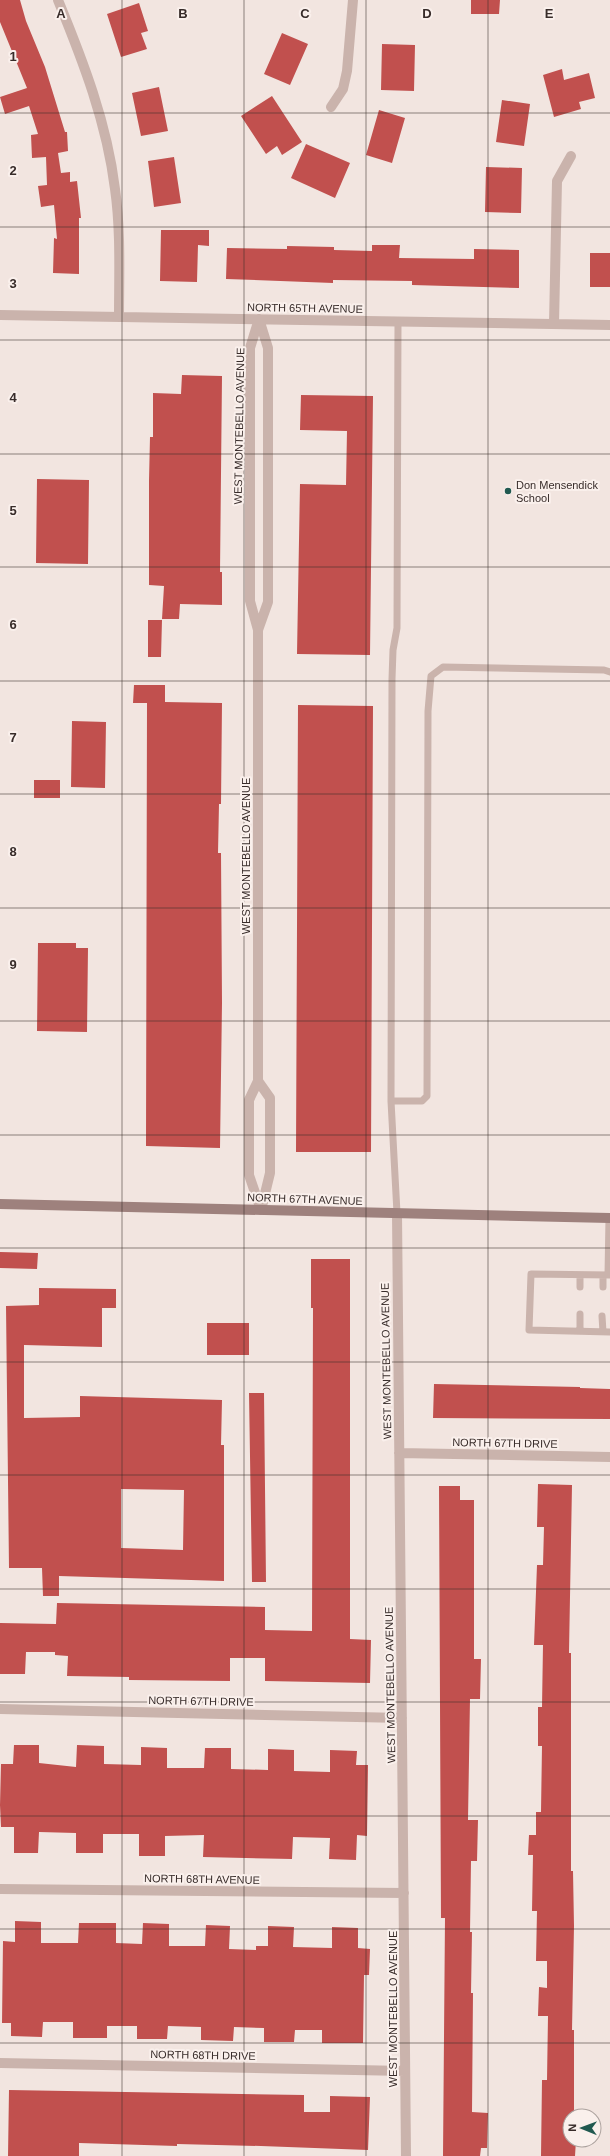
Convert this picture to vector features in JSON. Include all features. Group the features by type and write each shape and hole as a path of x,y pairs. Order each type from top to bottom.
{"main road":[{"name":"NORTH 67TH AVENUE","path":"0,1204 609,1218"}],"street":[{"path":"58,0 94,94 110,155 119,226 119,317"},
{"path":"331,107 343,89 347,71 353,0"},
{"path":"554,324 557,181 571,156"},
{"name":"NORTH 65TH AVENUE","path":"0,315 610,325"},
{"name":"WEST MONTEBELLO AVENUE","path":"258,630 268,602 268,348 259,320"},
{"name":"WEST MONTEBELLO AVENUE","path":"259,320 250,348 250,601 258,630 258,1081 249,1100 248,1168 261,1210"},
{"path":"258,1081 270,1098 270,1173 261,1210"},
{"name":"WEST MONTEBELLO AVENUE","path":"397,1213 406,2156"},
{"name":"NORTH 67TH DRIVE","path":"399,1453 610,1457"},
{"name":"NORTH 67TH DRIVE","path":"0,1709 402,1718"},
{"name":"NORTH 68TH AVENUE","path":"0,1889 404,1893"},
{"name":"NORTH 68TH DRIVE","path":"0,2063 405,2070"}],"lane":[{"path":"397,1213 391,1101 392,679 393,650 396,628 398,322"},
{"path":"391,1101 422,1101 427,1096 428,711 431,676 443,666 604,670 610,672"},
{"path":"603,1287 607,1275 609,1218"},
{"path":"602,1316 606,1332 529,1330 531,1274 607,1275"},
{"path":"580,1275 580,1287"},
{"path":"580,1314 580,1331"}],"building":[{"path":"0,0 20,0 26,21 45,67 65,132 67,132 68,151 58,153 61,173 70,172 70,182 77,181 81,218 79,218 79,274 53,273 54,238 57,239 54,205 41,207 38,186 47,185 46,157 32,158 31,135 38,134 29,106 5,114 0,97 27,88 0,22"},
{"path":"471,0 500,0 499,14 471,14"},
{"path":"139,3 148,31 141,33 147,49 121,57 107,14"},
{"path":"282,33 308,44 290,85 264,74"},
{"path":"382,44 415,45 414,91 381,90"},
{"path":"562,69 564,80 589,73 595,98 579,102 581,109 554,117 543,75"},
{"path":"159,87 168,131 141,136 132,93"},
{"path":"272,96 302,142 282,155 277,146 266,154 241,116"},
{"path":"502,100 530,104 524,146 496,142"},
{"path":"379,110 405,118 392,163 366,155"},
{"path":"306,144 350,163 335,198 291,178"},
{"path":"174,157 181,203 154,207 148,161"},
{"path":"486,167 522,168 521,213 485,212"},
{"path":"161,230 209,230 209,246 198,245 197,282 160,281"},
{"path":"372,245 400,245 399,258 474,259 474,249 519,250 519,288 412,285 412,281 333,280 333,283 226,279 227,248 287,249 287,246 334,247 334,250 372,251"},
{"path":"590,253 610,253 610,287 590,287"},
{"path":"182,375 222,376 220,572 222,572 222,605 180,604 179,619 162,619 164,586 149,585 149,481 150,437 153,437 153,393 181,394"},
{"path":"301,395 373,396 370,655 297,654 300,484 346,485 347,431 300,430"},
{"path":"37,479 89,480 88,564 36,563"},
{"path":"148,620 162,620 161,657 148,657"},
{"path":"134,685 165,685 165,702 222,703 221,804 219,804 218,853 221,853 222,1003 220,1148 146,1146 147,703 133,703"},
{"path":"298,705 373,706 371,1152 296,1152"},
{"path":"72,721 106,722 105,788 71,787"},
{"path":"34,780 60,780 60,798 34,798"},
{"path":"38,943 76,943 76,948 88,948 87,1032 37,1031"},
{"path":"0,1252 38,1253 37,1269 0,1268"},
{"path":"311,1259 350,1259 350,1639 371,1640 370,1683 265,1681 265,1658 230,1658 230,1681 129,1680 129,1677 67,1676 68,1656 55,1655 55,1652 26,1652 25,1674 0,1674 0,1623 56,1624 57,1603 265,1607 265,1630 312,1631 313,1308 311,1308"},
{"path":"39,1288 116,1289 116,1308 102,1308 102,1347 24,1345 24,1418 80,1417 80,1396 222,1400 221,1445 224,1445 224,1581 59,1576 59,1596 43,1596 42,1568 9,1568 6,1306 39,1305","holes":["121,1489 184,1490 183,1550 121,1548"]},
{"path":"207,1323 249,1323 249,1355 207,1355"},
{"path":"434,1384 610,1389 610,1419 433,1418"},
{"path":"249,1393 264,1393 266,1582 252,1582"},
{"path":"538,1484 572,1485 569,1653 571,1653 571,1871 573,1871 574,1926 572,2030 574,2030 574,2108 562,2108 562,2148 576,2148 575,2156 541,2156 542,2080 547,2080 548,2016 538,2016 539,1987 547,1988 547,1961 536,1961 537,1911 532,1911 533,1855 528,1855 529,1835 536,1835 536,1812 541,1812 542,1746 538,1746 538,1707 542,1707 543,1645 534,1645 537,1565 543,1565 544,1527 537,1527"},
{"path":"439,1486 460,1486 460,1500 474,1500 474,1659 481,1659 480,1699 470,1699 468,1820 478,1820 477,1861 471,1861 470,1932 472,1932 471,1993 473,1993 472,2112 488,2113 487,2148 481,2148 480,2156 443,2156 445,1918 441,1918"},
{"path":"14,1745 39,1745 39,1763 76,1767 77,1745 104,1746 104,1764 141,1765 141,1747 167,1748 167,1768 204,1768 205,1748 231,1748 231,1769 268,1770 268,1749 294,1750 294,1771 330,1772 330,1750 357,1751 356,1765 368,1765 367,1836 357,1835 356,1860 329,1859 330,1838 293,1837 292,1859 203,1857 204,1835 165,1836 165,1856 139,1856 139,1834 103,1834 103,1853 76,1853 76,1833 39,1832 38,1853 14,1853 14,1827 1,1827 0,1805 1,1764 13,1764"},
{"path":"15,1921 41,1922 41,1943 78,1943 79,1923 116,1923 116,1943 142,1944 143,1923 169,1924 169,1946 205,1946 206,1925 230,1926 229,1949 256,1950 256,1946 268,1946 268,1926 294,1927 293,1947 332,1948 332,1927 358,1928 358,1948 370,1949 369,1975 364,1975 363,2043 322,2043 322,2030 295,2030 294,2042 264,2042 264,2028 234,2027 233,2041 201,2040 201,2027 168,2026 167,2039 137,2039 137,2026 107,2026 107,2038 73,2038 73,2022 43,2022 42,2037 11,2036 11,2023 2,2023 3,1941 15,1942"},
{"path":"9,2090 304,2095 304,2112 330,2112 330,2096 370,2097 368,2150 261,2146 177,2144 177,2146 79,2143 79,2156 8,2156"}],"place":[{"name":"Don Mensendick School","path":"508,491"}]}
